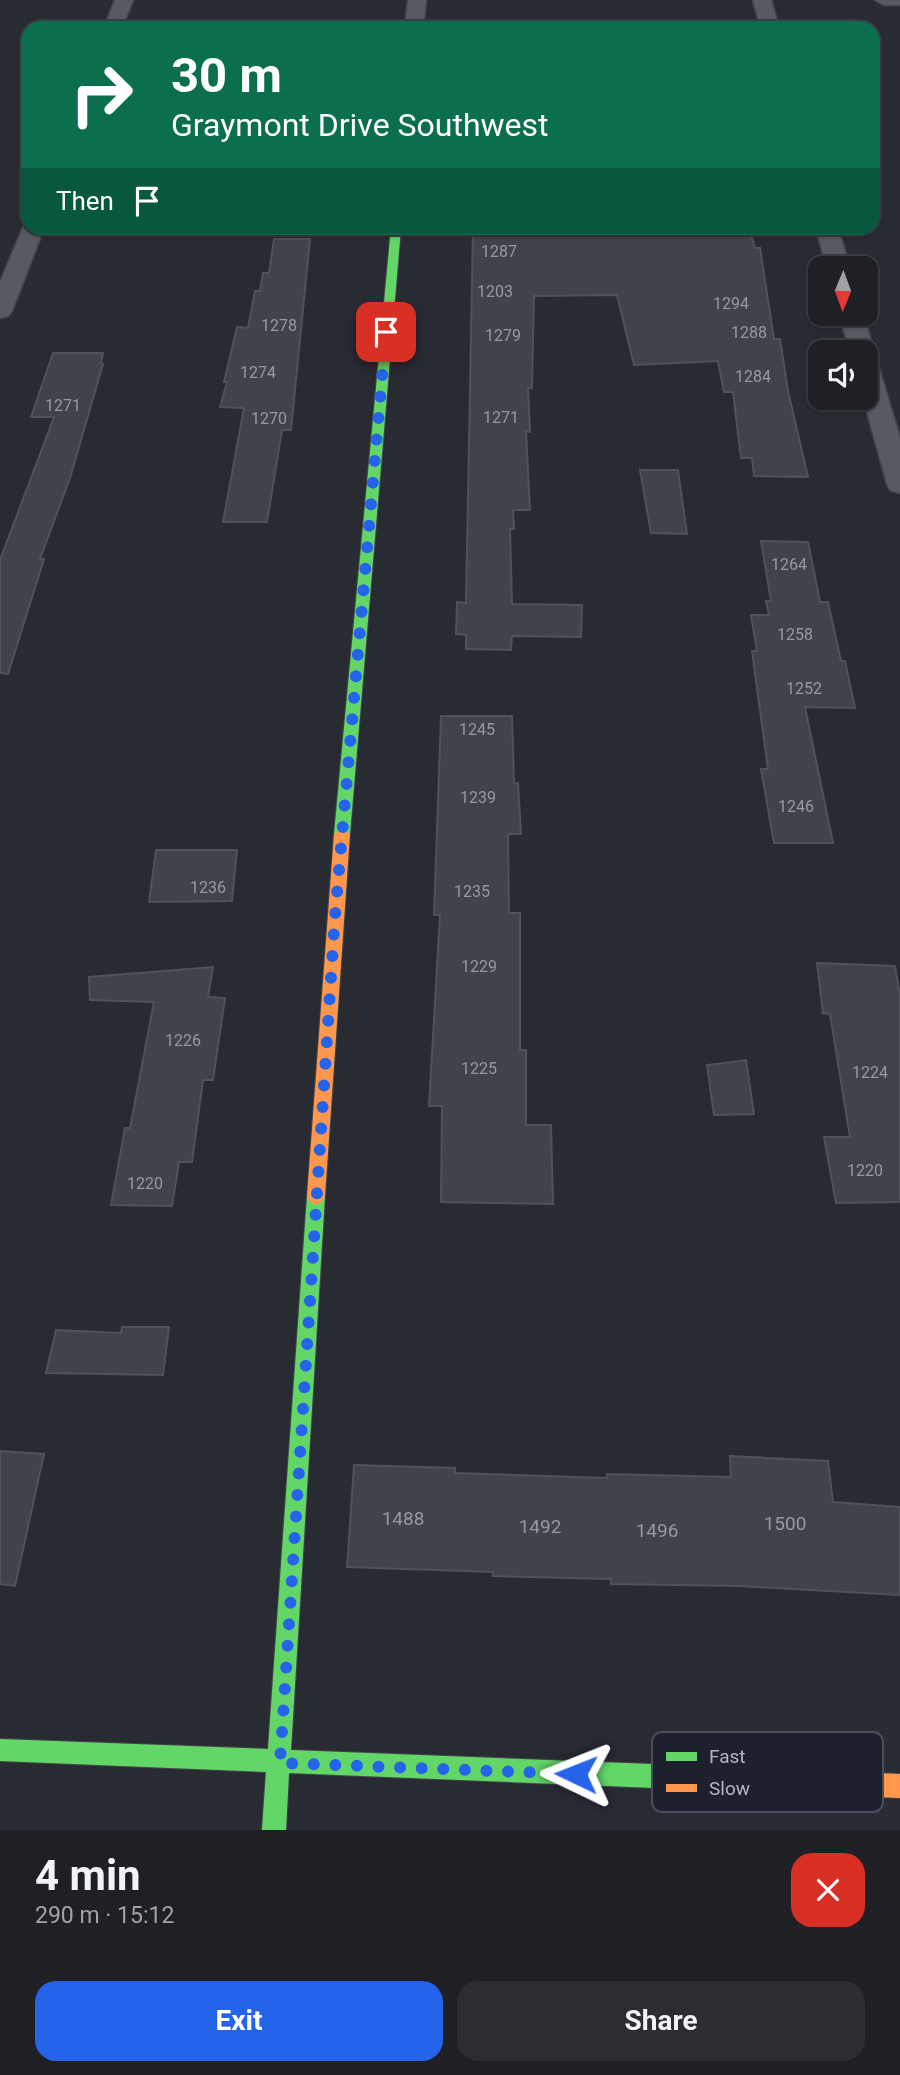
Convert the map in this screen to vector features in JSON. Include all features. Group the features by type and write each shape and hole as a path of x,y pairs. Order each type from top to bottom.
{"street":[{"path":"116,21 124,0"},
{"path":"415,21 417,0"},
{"path":"762,0 768,21"},
{"path":"884,0 900,0"},
{"path":"0,311 30,235"},
{"path":"274,1830 335,916 395,235"},
{"path":"829,235 835,256"},
{"path":"878,407 900,484"},
{"path":"0,1750 652,1777"}],"building":[{"path":"473,235 751,235 755,248 760,248 774,339 780,339 788,391 808,477 754,476 752,458 741,458 733,392 724,392 718,361 634,365 617,295 534,296 532,388 528,388 530,432 526,431 530,510 513,510 514,529 510,529 512,604 582,605 581,637 512,636 511,650 466,649 466,635 456,634 457,602 466,603"},
{"path":"274,239 310,239 291,430 282,430 267,522 223,522 244,408 220,407 227,382 224,382 237,327 248,328 255,291 260,291 263,273 269,273"},
{"path":"53,353 103,353 103,364 70,478 40,559 44,559 8,674 0,673 0,560 54,417 31,417"},
{"path":"640,470 678,470 687,534 651,533"},
{"path":"761,541 808,542 820,602 828,602 841,661 845,661 855,708 805,707 833,843 774,843 761,769 768,769 752,651 757,651 751,615 769,615 766,601 771,601"},
{"path":"441,716 512,716 514,783 518,783 521,834 508,834 509,913 520,913 520,1050 526,1050 526,1125 551,1125 553,1204 441,1202 442,1106 429,1106 440,915 434,915"},
{"path":"156,850 237,850 232,901 149,902"},
{"path":"817,963 895,966 900,996 900,1202 836,1203 824,1137 850,1137 830,1014 823,1013"},
{"path":"213,967 208,997 225,998 213,1080 203,1080 192,1162 179,1162 172,1206 111,1205 125,1128 130,1128 154,1002 90,1000 89,977"},
{"path":"746,1060 754,1114 714,1115 707,1065"},
{"path":"122,1327 169,1327 163,1375 46,1373 56,1330 121,1333"},
{"path":"0,1451 44,1454 15,1586 0,1584"},
{"path":"730,1456 828,1461 833,1502 900,1507 900,1595 739,1586 611,1584 611,1579 493,1576 493,1572 347,1567 354,1465 455,1468 455,1473 607,1478 607,1474 731,1477"}],"traffic: fast":[{"path":"342,834 395,235"},
{"path":"274,1830 316,1196"},
{"path":"0,1750 652,1776"}],"traffic: slow":[{"path":"316,1196 342,834"},
{"path":"883,1785 900,1786"}],"route":[{"path":"386,332 335,916 280,1763 576,1774"}]}
